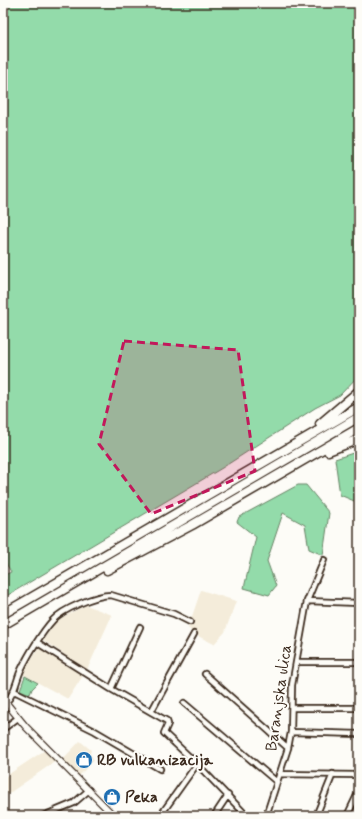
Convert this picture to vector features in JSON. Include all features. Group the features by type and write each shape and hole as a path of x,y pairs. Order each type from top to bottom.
{"highway":[{"path":"279,453 284,446 328,418 359,391"},
{"path":"3,614 359,407"},
{"path":"3,626 359,417"},
{"path":"87,576 98,575 146,551 359,428"},
{"path":"303,461 317,457 359,439"}],"street":[{"name":"Baranjska ulica","path":"266,816 288,748 291,732 292,685 307,601 324,560"},
{"path":"114,816 18,718 4,701 14,691 23,667 53,621 58,616 85,602 106,595 159,609 190,622"},
{"path":"307,601 359,603"},
{"path":"111,690 140,627"},
{"path":"151,712 194,634"},
{"path":"38,643 111,690 167,721 168,724 164,733 197,764 247,816"},
{"path":"297,662 359,662"},
{"path":"204,674 288,748"},
{"path":"14,691 96,731 160,769"},
{"path":"184,703 277,782"},
{"path":"292,708 359,708"},
{"path":"3,729 18,718"},
{"path":"291,732 359,734"},
{"path":"160,816 197,764"},
{"path":"279,774 359,775"},
{"path":"316,816 333,774"},
{"path":"43,816 74,802 89,790"},
{"path":"347,816 359,791"},
{"path":"214,816 228,795"}],"highlighted area":[{"path":"124,341 238,350 255,471 151,514 99,444"}],"shaded area":[{"path":"201,590 236,601 225,632 214,644 196,635 188,628"},
{"path":"86,605 112,615 87,670 43,640 57,620"},
{"path":"40,646 84,674 68,699 22,674"},
{"path":"80,741 91,750 90,753 94,760 79,776 62,760"},
{"path":"45,750 56,761 5,796 3,793 3,778"}],"green space":[{"path":"3,3 359,3 359,375 340,395 315,408 222,468 3,598 3,576 11,572 3,558"},
{"path":"359,451 359,503 340,495 335,459"},
{"path":"298,485 306,485 329,513 323,555 309,549 305,525 283,513 267,561 276,586 269,595 244,588 256,537 237,522 239,517"},
{"path":"25,676 38,683 32,689 30,694 20,690"}],"place":[{"name":"RB vulkanizacija","path":"84,760"},
{"name":"Peka","path":"112,797"}]}
